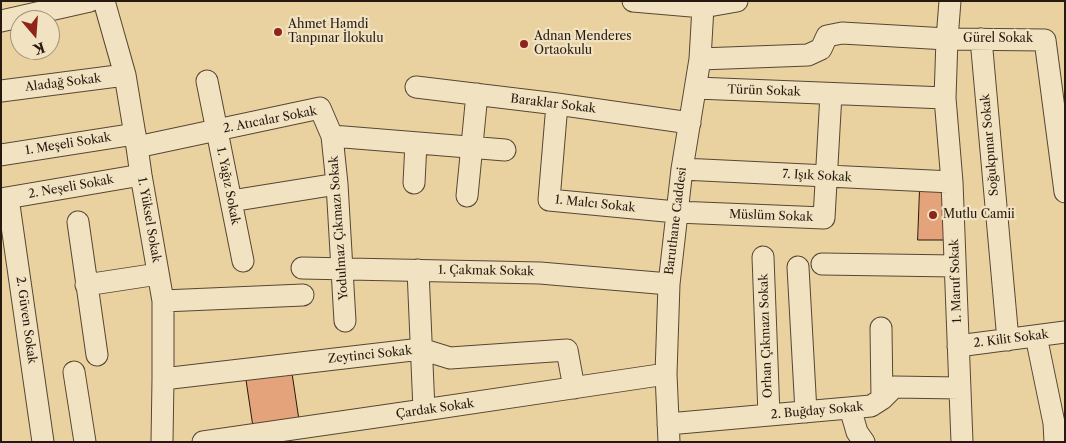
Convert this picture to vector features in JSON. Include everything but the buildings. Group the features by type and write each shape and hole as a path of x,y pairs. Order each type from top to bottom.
{"street":[{"path":"1,21 90,1"},
{"name":"1. Yüksel Sokak","path":"104,1 125,75 163,301 162,442"},
{"path":"633,1 703,4 737,1"},
{"name":"1. Maruf Sokak","path":"950,1 946,39 945,98 952,182 962,442"},
{"name":"Baruthane Caddesi","path":"668,433 666,374 669,284 676,212 700,59 703,4"},
{"name":"Gürel Sokak","path":"700,59 808,55 821,49 827,36 842,33 946,39 1045,40 1065,192"},
{"name":"Soğukpınar Sokak","path":"981,39 1008,340"},
{"name":"Aladağ Sokak","path":"1,91 125,75"},
{"name":"1. Yağız Sokak","path":"207,81 243,261"},
{"name":"Baraklar Sokak","path":"416,87 557,104 690,123"},
{"name":"Türün Sokak","path":"696,88 945,98"},
{"path":"467,196 477,94"},
{"path":"827,176 831,94"},
{"name":"1. Malcı Sokak","path":"557,104 549,200 676,212"},
{"name":"2. Atıcalar Sokak","path":"136,140 217,130 320,108 332,136"},
{"path":"332,136 505,150"},
{"name":"Yodulmaz Çıkmazı Sokak","path":"332,136 337,184 345,321"},
{"name":"1. Meşeli Sokak","path":"1,155 136,140"},
{"path":"414,183 416,143"},
{"name":"7. Işık Sokak","path":"682,169 952,182"},
{"name":"2. Neşeli Sokak","path":"5,199 141,175"},
{"name":"Müslüm Sokak","path":"676,212 824,218 827,176"},
{"path":"231,201 337,184"},
{"name":"2. Güven Sokak","path":"5,199 43,442"},
{"path":"78,222 97,355"},
{"name":"Orhan Çıkmazı Sokak","path":"763,258 770,415"},
{"path":"822,264 955,266"},
{"path":"798,267 806,412"},
{"name":"1. Çakmak Sokak","path":"302,268 540,272 669,284"},
{"path":"418,270 424,410"},
{"path":"86,284 158,274"},
{"path":"163,301 303,295"},
{"path":"881,328 882,399"},
{"name":"2. Kilit Sokak","path":"958,346 1065,332"},
{"path":"1036,336 1054,423 1055,442"},
{"name":"Zeytinci Sokak","path":"163,379 421,349 450,358 567,350 574,388"},
{"path":"74,372 85,442"},
{"name":"Çardak Sokak","path":"203,442 666,374"},
{"name":"2. Buğday Sokak","path":"668,433 770,415 871,406 882,399 894,387 960,388"},
{"path":"850,408 857,432 864,442"}],"place":[{"name":"Ahmet Hamdi Tanpınar İlokulu","path":"278,32"},
{"name":"Adnan Menderes Ortaokulu","path":"524,44"},
{"name":"Mutlu Camii","path":"933,215"}]}
